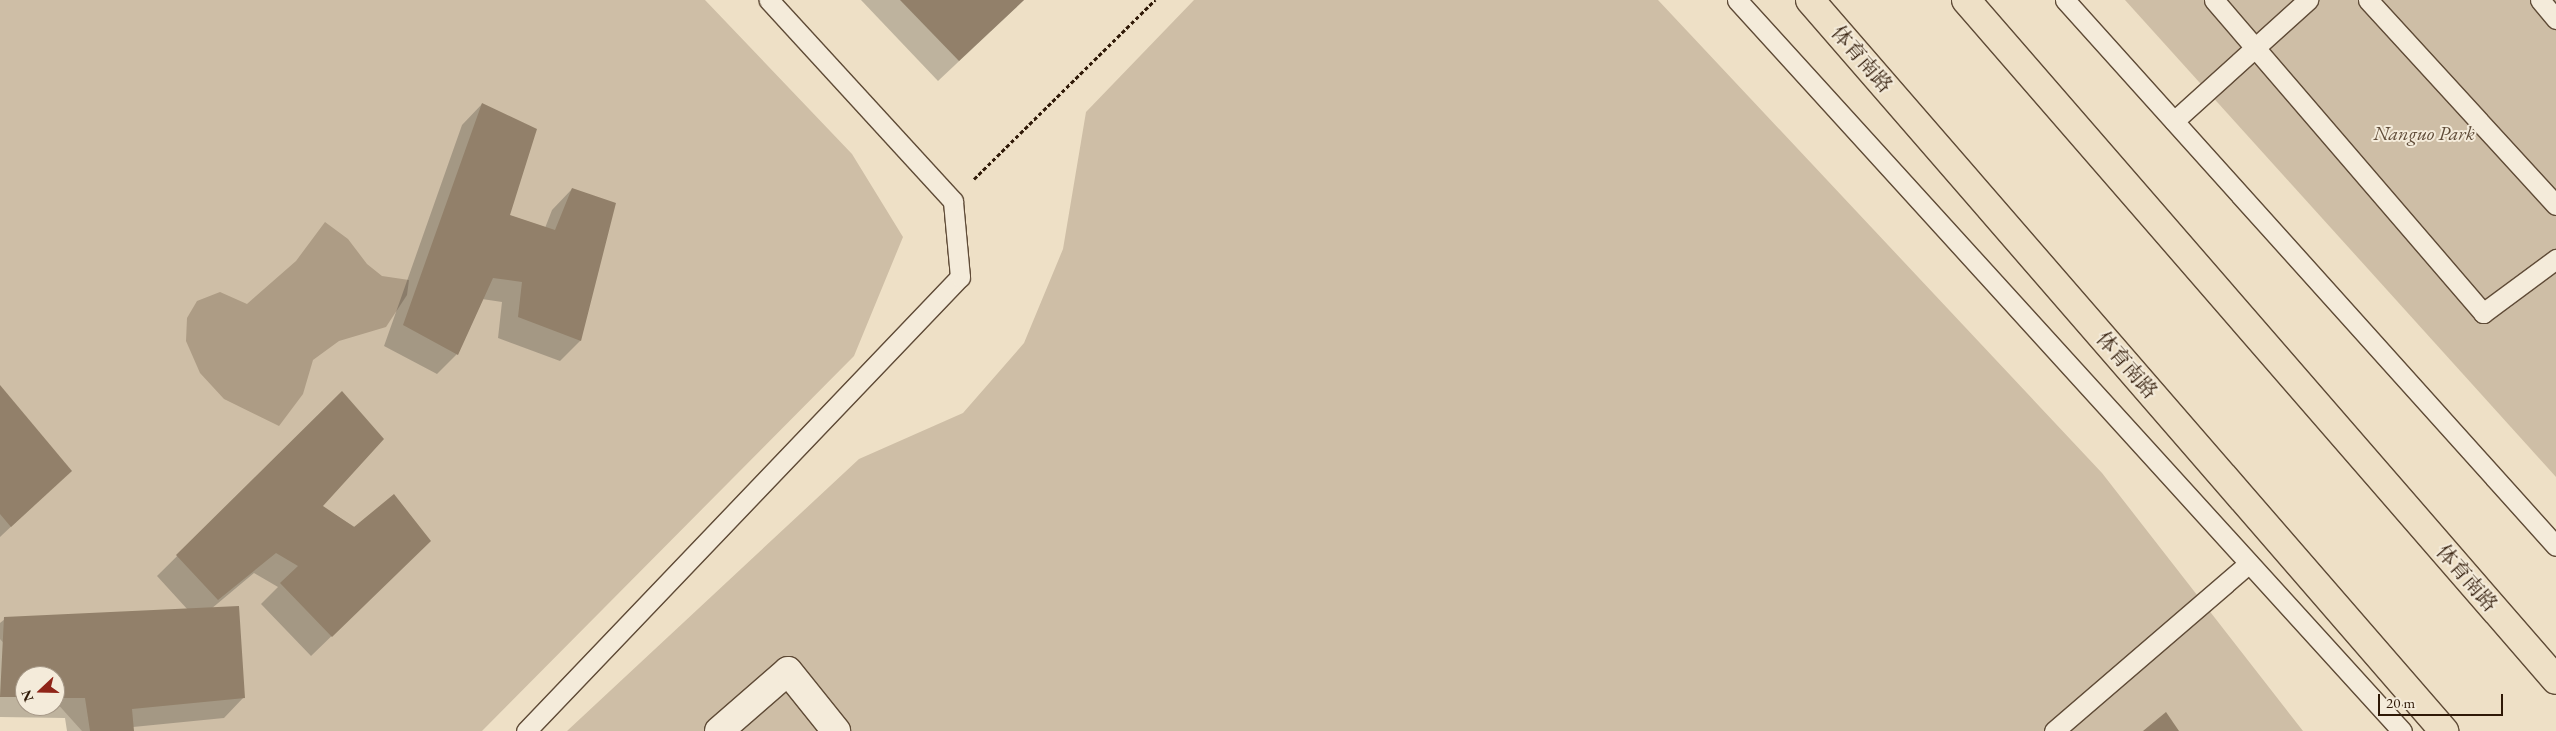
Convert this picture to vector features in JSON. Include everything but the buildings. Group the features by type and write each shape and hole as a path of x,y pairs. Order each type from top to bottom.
{"main road":[{"name":"体育南路","path":"1810,0 2444,731"},
{"name":"体育南路","path":"1966,0 2556,680"}],"street":[{"path":"720,731 788,672 836,731"}],"lane":[{"path":"526,731 960,277 953,201 769,0"},
{"path":"1736,0 2402,731"},
{"path":"2066,0 2556,546"},
{"path":"2214,0 2258,48 2483,313 2556,259"},
{"path":"2174,121 2258,48 2308,0"},
{"path":"2368,0 2556,205"},
{"path":"2540,0 2556,19"},
{"path":"2054,731 2249,563"}],"path":[{"path":"953,201 1155,0"}],"green space":[{"path":"0,0 705,0 852,154 903,237 854,356 482,731 82,731 65,712 65,666 24,666 0,639"},
{"path":"1194,0 1658,0 2102,473 2303,731 567,731 859,459 963,413 1024,343 1063,249 1086,112"},
{"name":"Nanguo Park","path":"2125,0 2556,0 2556,477"}],"shaded area":[{"path":"325,222 348,239 367,264 382,276 409,280 407,295 386,327 339,341 313,360 303,394 279,426 224,399 200,373 186,341 187,318 197,301 220,292 247,304 296,261"}]}
